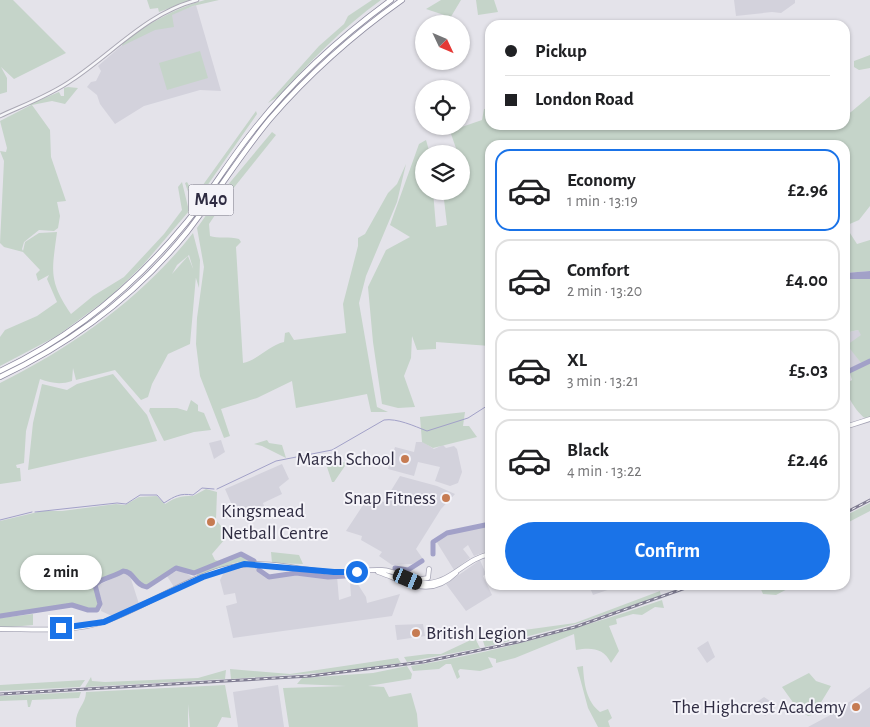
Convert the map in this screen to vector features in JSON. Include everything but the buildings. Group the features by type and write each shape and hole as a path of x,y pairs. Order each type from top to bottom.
{"highway":[{"name":"M40","path":"0,371 53,343 118,294 184,225 252,132 287,92 354,28 391,0"},
{"name":"M40","path":"0,377 72,338 126,295 185,234 254,141 288,100 356,35 402,0"}],"main road":[{"path":"850,425 870,419"},
{"path":"399,575 418,583 430,583 447,577 462,567 485,556"},
{"path":"0,629 69,627 104,622 203,577 244,564 334,572 382,570 418,581 424,580 430,574 430,569"},
{"path":"376,571 417,587 440,584 449,580 462,567"},
{"path":"382,570 406,582"}],"street":[{"path":"0,116 70,82 153,18 198,0"}],"shaded area":[{"path":"734,0 795,0 795,3 781,13 772,12 736,16"},
{"path":"196,5 221,91 200,90 144,106 115,124 100,104 97,95 87,87 91,82 96,81 101,71 98,66 121,46 167,16"},
{"path":"858,330 862,335 850,344 850,332"},
{"path":"850,348 861,363 850,368"},
{"path":"221,440 225,452 214,459 209,443"},
{"path":"416,442 423,442 434,449 443,445 446,448 454,446 457,449 462,472 458,483 450,486 435,481 440,467 418,462 414,476 388,469 395,447 414,452"},
{"path":"282,464 289,479 279,487 282,494 263,503 267,516 257,517 256,511 248,512 238,519 225,489"},
{"path":"400,476 437,486 455,494 441,509 416,549 423,559 412,564 392,565 379,556 382,552 361,540 362,536 346,531 369,496 384,502"},
{"path":"485,524 485,552 474,556 468,545 463,549 470,558 454,570 436,541 453,533"},
{"path":"480,560 485,572 483,576 485,590 490,590 492,595 466,611 446,584"},
{"path":"243,568 256,568 270,579 290,575 307,576 307,574 333,579 333,576 337,576 339,600 351,596 350,582 357,583 366,597 367,603 400,594 392,616 233,638 226,606 237,603 235,593 224,595 220,580 224,572"},
{"path":"178,570 194,578 174,587 167,576"},
{"path":"123,573 127,573 131,579 139,604 112,616 101,611 102,601 97,586"},
{"path":"591,590 608,590 593,595"},
{"path":"423,624 425,636 397,640 395,625"},
{"path":"708,641 715,657 707,663 697,648"},
{"path":"278,685 284,727 238,727 233,692"},
{"name":"The Highcrest Academy","path":"870,687 870,727 808,727 834,713"},
{"path":"764,697 770,701 766,704 771,712 765,716 754,704"}],"green space":[{"path":"0,0 13,0 66,53 14,79 1,67 7,78 7,92 0,94"},
{"path":"147,0 191,0 159,12 158,8 150,9"},
{"path":"205,0 219,0 193,6 172,15 174,27 155,30 122,46 123,41 162,17 183,7"},
{"path":"372,0 381,0 340,33 278,97 268,103 319,46 344,24 348,16"},
{"path":"441,0 461,0 452,15 444,15 426,9"},
{"path":"476,0 494,0 498,12 478,15"},
{"path":"200,51 208,78 167,90 159,63"},
{"path":"870,55 870,68 859,70 854,67 854,61"},
{"path":"64,88 78,88 65,104 52,101 32,105 50,130 51,157 66,201 57,202 60,216 58,228 54,231 39,230 24,242 22,249 23,251 25,242 39,233 57,232 53,266 55,283 71,314 93,296 124,277 164,234 182,210 178,187 182,182 189,211 143,265 110,297 57,336 0,366 0,337 5,330 37,316 57,302 47,279 49,275 38,281 36,274 40,270 23,252 4,247 0,243 4,161 0,151 6,152 7,148 0,121 30,104 59,92 61,96 64,96"},
{"path":"870,96 870,206 859,220 850,224 850,140 485,140 485,346 436,342 436,349 417,350 412,336 411,358 404,376 415,407 398,408 382,404 373,342 368,287 386,250 410,237 390,225 415,155 415,200 434,200 436,227 447,225 444,200 470,200 470,145 455,145 451,135 470,135 470,124 482,120 484,109 485,130 850,130 850,113"},
{"path":"256,111 257,114 193,206 185,183 187,182 195,196"},
{"path":"272,132 276,135 232,190 209,224 210,236 235,238 241,242 236,247 243,363 284,342 285,333 289,332 294,340 346,333 343,304 358,246 358,238 365,234 388,193 397,184 406,164 397,202 366,276 359,303 377,407 388,412 371,412 367,394 296,408 292,381 257,398 221,409 230,436 224,438 200,376 196,344 197,318 204,267 197,228 227,186"},
{"path":"426,140 427,145 419,145 419,144"},
{"path":"193,233 200,260 199,288 196,278 190,344 168,354 152,384 148,397 141,400 115,370 76,380 73,368 72,381 56,383 40,379 26,431 24,463 16,465 17,468 20,468 21,481 0,484 0,383 54,353 105,319 152,279","holes":["189,255 193,269 188,256 172,274 177,265"]},
{"path":"850,233 857,244 870,240 870,271 850,273"},
{"path":"850,279 870,279 870,359 861,363 850,349 850,343 861,335 858,330 850,332"},
{"path":"870,362 870,417 865,418 858,412 850,399 850,381 852,380 850,373"},
{"path":"113,374 147,415 157,441 28,470 33,423 42,384 67,390 77,384"},
{"path":"191,400 198,405 198,411 204,413 211,430 194,432 164,441 149,411 150,408 177,408 187,411"},
{"path":"465,412 463,426 469,426 477,437 433,448 422,442 420,417"},
{"path":"267,440 269,443 282,445 286,458 254,444"},
{"path":"344,462 347,463 334,482 332,482 327,467"},
{"path":"206,489 217,492 216,520 225,531 223,533 225,539 212,554 215,560 219,561 192,573 181,568 175,568 146,586 136,580 131,572 121,571 109,578 96,582 94,588 100,607 95,610 71,604 60,608 0,615 0,521 42,511 62,511 116,504 125,505 139,497 157,496 165,504 178,497 193,496"},
{"path":"870,503 870,511 850,521 850,513"},
{"path":"271,552 299,555 303,564 272,563"},
{"path":"242,555 254,561 234,563 198,576 196,573"},
{"path":"761,590 786,590 776,595 763,594"},
{"path":"660,591 661,596 576,624 485,647 483,641 489,635 575,623"},
{"path":"662,600 664,608 655,607 642,615 633,614 616,619 617,624 609,626 619,651 611,663 605,654 596,650 576,650 574,634 515,658 496,663 496,659 488,657 493,667 480,671 460,669 458,671 460,677 457,679 451,664 446,664 439,669 413,671 411,666 475,654 538,639"},
{"path":"33,614 33,625 0,628 0,618"},
{"path":"475,638 480,648 407,662 404,657 441,654"},
{"path":"398,658 401,663 345,671 231,679 230,669 290,674"},
{"path":"407,666 412,674 411,679 368,686 384,687 389,697 411,693 417,714 418,727 289,727 283,688 346,686 297,684 302,678 373,673"},
{"path":"583,666 585,685 589,697 595,708 600,712 608,709 612,718 608,721 610,727 598,727 588,708 577,667"},
{"path":"226,670 225,679 85,687 91,677 92,681 105,682 198,678"},
{"path":"809,673 816,681 831,686 820,704 827,711 808,716 797,708 782,687"},
{"path":"85,680 80,687 0,691 0,685"},
{"path":"225,685 231,718 222,717 217,727 190,727 188,704 188,727 76,727 78,712 86,692"},
{"path":"81,692 79,698 32,700 30,707 28,707 27,700 0,701 0,696"}],"water":[{"path":"870,271 870,279 850,279 850,273"}],"waterway":[{"path":"850,371 870,361"},
{"path":"217,489 276,461 332,450 384,420 400,421 427,431 468,418 485,407"},
{"path":"35,512 117,503 126,504 140,495 157,495 164,503 185,494 193,495 202,488 214,489"},
{"path":"0,520 32,512"},
{"path":"433,554 433,542 447,533 485,525"},
{"path":"0,616 72,605 88,610 97,610 100,604 95,585 123,571 130,573 140,584 147,587 176,568 194,573 241,554 254,561"},
{"path":"395,568 408,570 422,561"},
{"path":"259,570 269,577 296,573 328,577 346,576"}],"railway":[{"path":"850,510 870,500"},
{"path":"0,694 310,676 423,662 518,642 575,627 680,590"}],"place":[{"name":"Marsh School","path":"405,459"},
{"name":"Snap Fitness","path":"446,498"},
{"name":"Kingsmead Netball Centre","path":"211,522"},
{"name":"British Legion","path":"416,633"},
{"name":"The Highcrest Academy","path":"856,707"}],"route":[{"path":"61,628 88,626 104,622 203,577 244,564 334,572 357,572"}]}
